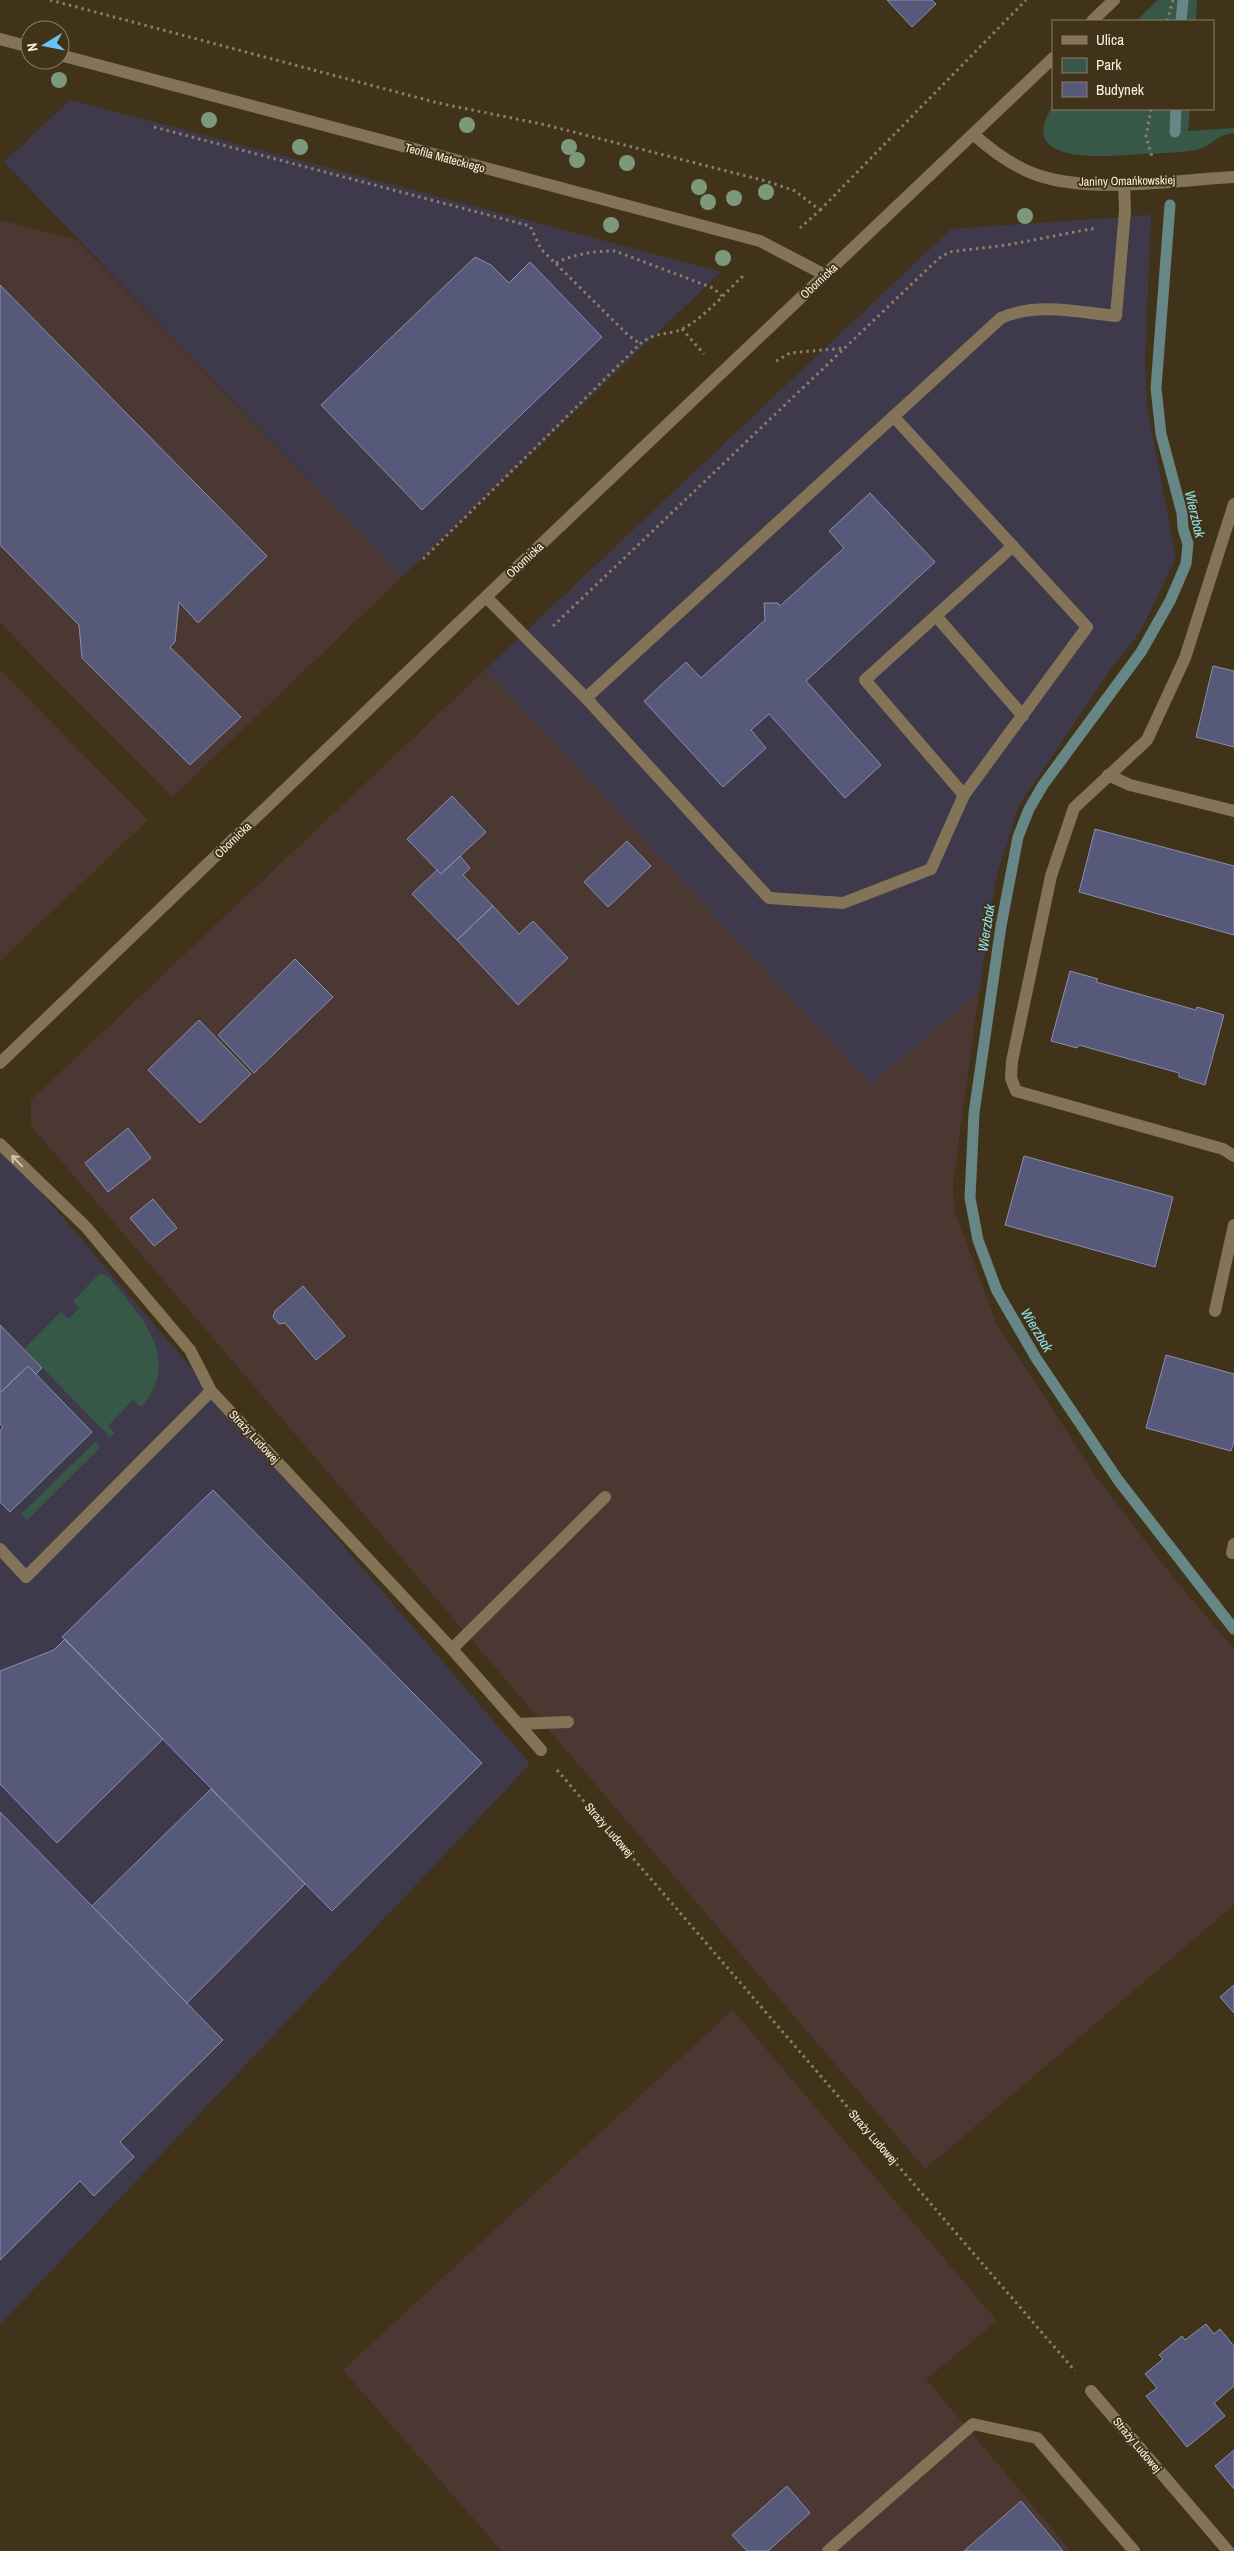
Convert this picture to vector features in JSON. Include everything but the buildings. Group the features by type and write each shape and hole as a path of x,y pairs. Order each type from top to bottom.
{"main road":[{"path":"1093,20 1114,0"},
{"path":"0,40 20,45"},
{"name":"Teofila Mateckiego","path":"70,59 760,242 825,275"},
{"name":"Obornicka","path":"0,1063 486,597 1052,59"},
{"name":"Janiny Omańkowskiej","path":"973,134 992,151 1017,166 1038,175 1079,183 1124,184 1234,177"},
{"path":"586,698 1001,318 1017,311 1033,309 1116,316 1125,211 1124,184"},
{"path":"486,597 586,698 769,898 843,903 931,869 964,795 1087,626 894,417"},
{"path":"1234,504 1185,658 1147,740 1108,774 1074,808 1051,876 1012,1061 1011,1078 1016,1091 1223,1149 1234,1156"},
{"path":"964,795 866,680 1013,546"},
{"path":"936,616 1023,716"},
{"path":"1108,774 1130,785 1234,811"},
{"name":"Straży Ludowej","path":"0,1144 33,1178 86,1227 184,1343 210,1391 452,1648 540,1750"},
{"path":"1215,1311 1234,1225"},
{"path":"0,1549 26,1578 210,1391"},
{"path":"452,1648 605,1497"},
{"path":"518,1724 568,1722"},
{"name":"Straży Ludowej","path":"1091,2391 1228,2551"},
{"path":"828,2551 973,2424 1037,2438 1134,2551"}],"path":[{"path":"50,0 438,103 546,126 766,181 795,191 820,210"},
{"path":"800,228 820,210 1026,0"},
{"path":"1167,20 1173,0"},
{"path":"1151,110 1146,136 1153,159"},
{"path":"154,127 530,226 541,248 628,335 640,344"},
{"path":"533,646 938,259 950,252 1007,245 1102,227"},
{"path":"556,263 591,253 615,251 713,288 722,296"},
{"path":"423,559 649,336 682,329 743,276"},
{"path":"682,329 706,357"},
{"path":"775,362 790,353 846,348"},
{"name":"Straży Ludowej","path":"540,1750 1091,2391"}],"shaded area":[{"path":"70,100 721,272 402,577 4,162"},
{"path":"1151,215 1145,359 1147,407 1176,558 1140,632 1113,666 1019,805 996,878 979,992 871,1085 486,669 951,229"},
{"path":"0,220 77,240 402,577 172,797 0,623"},
{"path":"486,669 871,1085 979,992 953,1183 954,1209 996,1323 1097,1478 1172,1576 1234,1649 1234,1905 925,2169 31,1126 31,1100"},
{"path":"0,670 148,820 0,961"},
{"path":"0,1144 530,1764 0,2325"},
{"path":"733,2010 997,2321 926,2379 1071,2551 502,2551 343,2370"}],"green space":[{"path":"1158,0 1197,0 1196,20 1137,20"},
{"path":"1052,108 1052,110 1190,110 1188,131 1234,128 1234,133 1222,136 1206,146 1190,151 1090,156 1071,154 1055,149 1045,140 1044,126"},
{"path":"100,1273 109,1277 133,1307 153,1339 158,1355 158,1372 153,1389 141,1407 133,1400 108,1426 115,1433 110,1437 24,1349 61,1312 69,1319 79,1308 73,1301"},
{"path":"95,1442 100,1448 27,1520 21,1514"}],"waterway":[{"name":"Wierzbak","path":"1181,20 1183,0"},
{"name":"Wierzbak","path":"1175,132 1176,110"},
{"name":"Wierzbak","path":"1170,205 1156,388 1161,434 1182,513 1183,528 1188,544 1186,564 1170,601 1141,652 1043,785 1029,809 1018,837 1001,926 974,1113 970,1198 978,1240 997,1291 1036,1358 1118,1480 1234,1629"}]}
